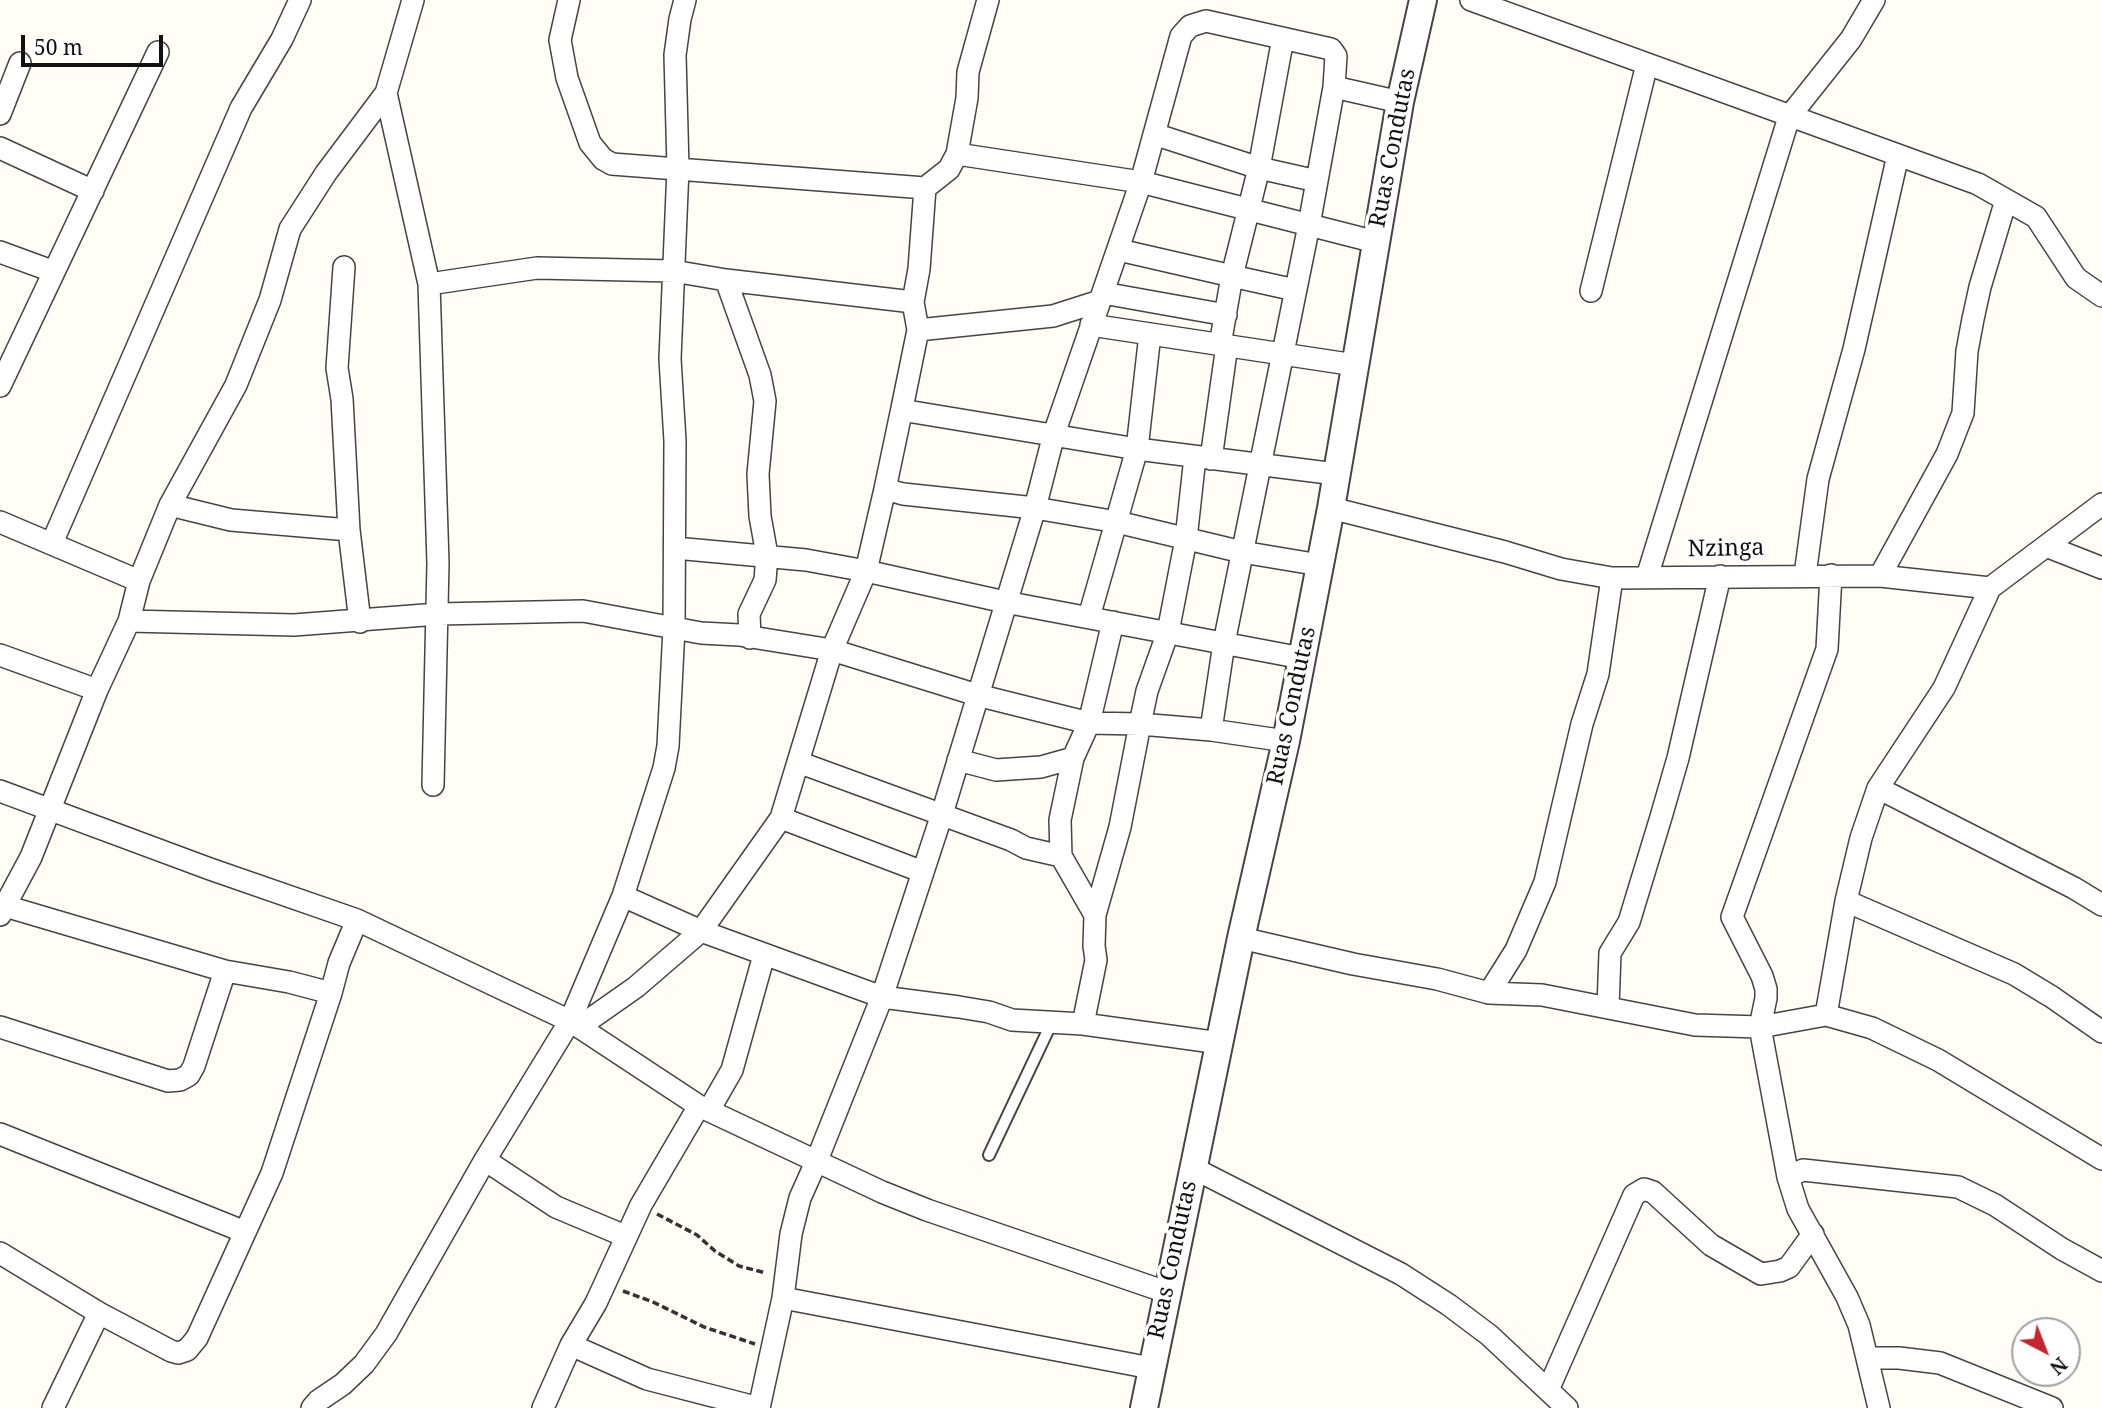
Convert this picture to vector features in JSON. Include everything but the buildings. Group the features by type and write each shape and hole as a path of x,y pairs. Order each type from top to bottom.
{"street":[{"path":"52,543 241,108 282,39 300,0"},
{"path":"331,993 289,982 225,971 3,910 31,858 97,690 129,621 139,581 170,505 236,386 270,300 290,229 326,173 386,93 413,0"},
{"path":"569,0 560,40 562,57 590,143 603,159 612,164 925,188 949,169 957,154 966,108 968,72 988,0"},
{"path":"322,1406 363,1364 386,1334 485,1160 574,1024 623,897 667,756 674,628 675,441 670,359 678,168 676,55 685,0"},
{"name":"Ruas Condutas","path":"1144,1408 1241,939 1286,741 1331,508 1400,102 1423,0"},
{"path":"1471,0 1978,184 2036,217 2076,278 2102,296"},
{"path":"1647,577 1789,117 1851,39 1874,0"},
{"path":"571,1345 647,1379 759,1408 784,1288 794,1215 882,997 942,814 1035,508 1054,434 1141,182 1181,36 1190,26 1206,21 1334,51 1336,56 1334,87 1309,225 1224,643 1211,730"},
{"path":"1083,1024 1096,960 1095,915 1120,827 1147,691 1168,632 1224,345 1232,276 1259,168 1283,38"},
{"path":"0,386 52,271 158,52"},
{"path":"0,114 20,63"},
{"path":"1591,291 1647,64"},
{"path":"1334,87 1400,102"},
{"path":"386,93 429,284 438,614 433,785"},
{"path":"1154,134 1259,168 1317,181"},
{"path":"0,148 93,191"},
{"path":"957,154 1141,182 1376,242"},
{"path":"1805,575 1818,480 1854,349 1898,155"},
{"path":"574,1024 636,986 701,931 781,818 832,650 866,571 885,489 918,330 913,302 919,270 925,188"},
{"path":"1880,576 1947,454 1963,413 1967,351 1973,319 2006,200"},
{"path":"1119,250 1295,290"},
{"path":"0,251 52,271"},
{"path":"344,267 337,368 342,399 349,530 360,622"},
{"path":"429,284 537,268 673,271 726,280 913,302"},
{"path":"726,280 764,390 765,401 758,474 760,516 767,555 765,580 749,614 750,638"},
{"path":"918,330 1053,316 1101,297 1226,316"},
{"path":"1091,325 1355,365"},
{"path":"1089,617 1137,449 1150,334"},
{"path":"901,413 907,411 1137,449 1336,474"},
{"path":"885,489 903,494 1035,508 1117,522 1242,552 1320,565"},
{"path":"1826,1015 1846,901 1861,838 1878,788 1944,688 1990,588 2102,504"},
{"path":"170,505 231,520 349,530"},
{"name":"Nzinga","path":"1331,508 1561,569 1612,578 1880,576 1990,588"},
{"path":"0,522 139,581"},
{"path":"2046,546 2102,568"},
{"path":"675,548 767,555 866,571 1005,602 1302,658"},
{"path":"1831,575 1827,649 1732,917 1766,989 1760,1027 1788,1177 1798,1209 1847,1297 1859,1325 1879,1408"},
{"path":"1608,1007 1610,953 1629,922 1665,805 1720,576"},
{"path":"1489,993 1516,950 1545,882 1582,724 1598,674 1612,578"},
{"path":"129,621 294,625 438,614 583,611 674,628 832,650 977,695 1089,723 1211,730 1286,741"},
{"path":"1095,915 1061,856 1060,820 1073,758 1089,723 1113,622"},
{"path":"0,655 97,690"},
{"path":"958,760 996,771 1041,767 1073,758"},
{"path":"798,762 1011,840 1026,848 1061,856"},
{"path":"1878,788 2074,888 2102,905"},
{"path":"0,791 357,920 574,1024 704,1108 882,1192 1166,1293"},
{"path":"781,818 923,872"},
{"path":"623,897 701,931 882,997 969,1009 1012,1020 1083,1024 1220,1043"},
{"path":"1846,901 2014,974 2102,1032"},
{"path":"0,1253 99,1313 171,1351 178,1353 187,1350 197,1338 272,1173 339,964 357,920"},
{"path":"1241,939 1437,979 1489,993 1542,995 1695,1025 1760,1027 1826,1015 1872,1028 1937,1059 2102,1159"},
{"path":"543,1408 571,1345 605,1285 641,1205 732,1070 764,955"},
{"path":"0,1027 168,1081 180,1080 189,1075 194,1066 225,971"},
{"path":"0,1134 245,1232"},
{"path":"485,1160 556,1207 625,1236"},
{"path":"1193,1168 1401,1274 1430,1292 1489,1335 1565,1407"},
{"path":"1788,1177 1803,1170 1958,1187 1995,1205 2062,1249 2102,1271"},
{"path":"1548,1390 1634,1195 1644,1189 1653,1192 1711,1245 1761,1273 1780,1272 1789,1267 1813,1234"},
{"path":"784,1288 1151,1368"},
{"path":"53,1408 99,1313"},
{"path":"1868,1358 1899,1358 1940,1363 2052,1408"}],"lane":[{"path":"989,1155 1052,1022"}],"path":[{"path":"641,1205 697,1235 715,1251 739,1266 784,1288"},
{"path":"605,1285 653,1302 704,1326 771,1349"}]}
